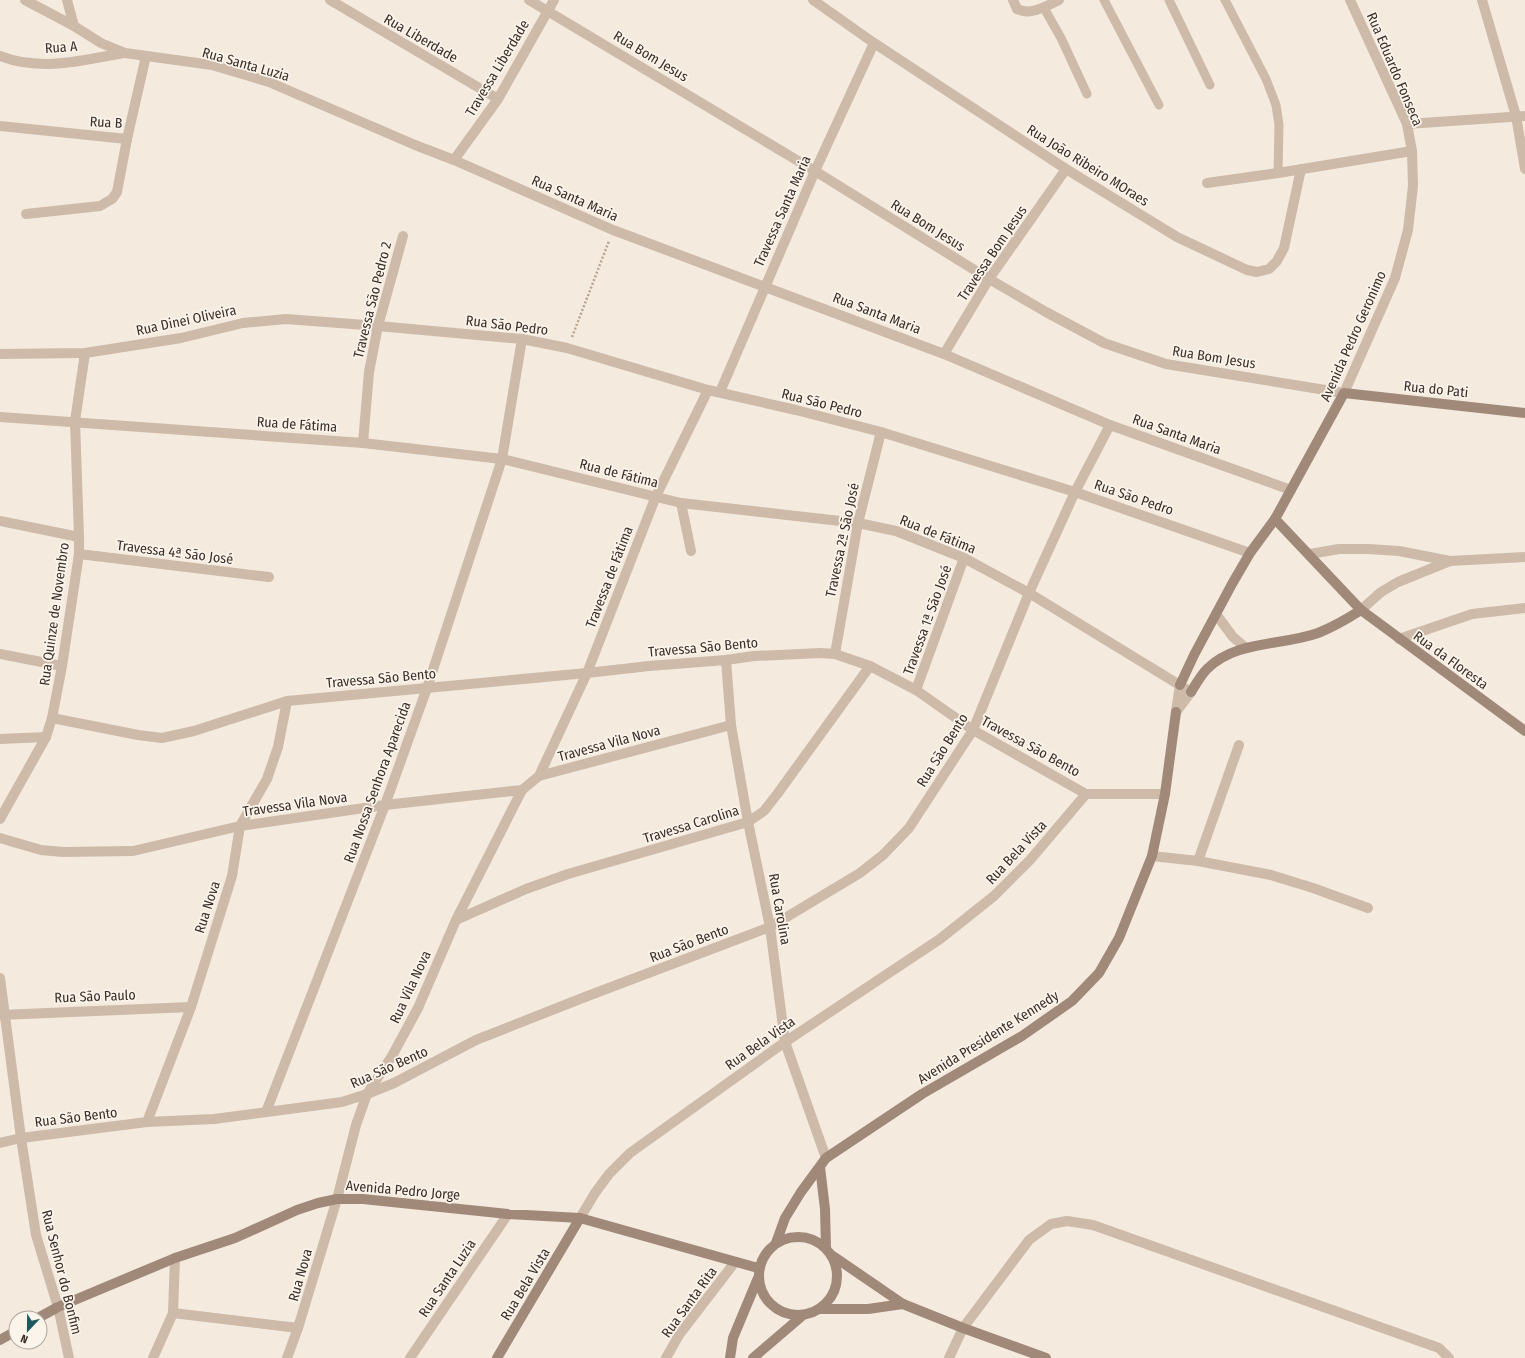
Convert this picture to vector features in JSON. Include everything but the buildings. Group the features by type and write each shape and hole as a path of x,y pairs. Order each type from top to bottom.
{"street":[{"name":"Rua Santa Luzia","path":"25,0 74,26 101,43 125,52 212,66 269,82 415,145 454,160"},
{"path":"67,0 74,26"},
{"name":"Rua Liberdade","path":"330,0 498,99"},
{"name":"Rua Bom Jesus","path":"529,0 548,10 990,279 1046,312 1104,343 1166,364 1344,394"},
{"name":"Travessa Liberdade","path":"454,160 498,99 554,0"},
{"name":"Rua João Ribeiro MOraes","path":"813,0 874,43 1066,169 1177,237 1247,270 1257,272 1269,269 1277,261 1284,248 1301,169"},
{"path":"1015,5 1026,12 1044,8 1059,0"},
{"name":"Rua Eduardo Fonseca","path":"1350,0 1407,124 1412,151"},
{"path":"1482,0 1521,116 1525,169"},
{"name":"Travessa Santa Maria","path":"720,392 764,286 874,43"},
{"name":"Rua A","path":"0,56 6,59 32,63 63,64 125,52"},
{"name":"Rua B","path":"0,126 127,139 146,56"},
{"path":"1407,124 1521,116"},
{"path":"26,214 107,204 117,192 127,139"},
{"path":"1207,183 1412,151"},
{"name":"Avenida Pedro Geronimo","path":"1180,685 1216,614 1250,553 1275,519 1344,394 1395,278 1408,230 1413,186 1412,151"},
{"name":"Rua Santa Maria","path":"454,160 613,230 944,354 1110,424 1291,490"},
{"name":"Travessa Bom Jesus","path":"944,354 990,279 1066,169"},
{"name":"Travessa São Pedro 2","path":"363,443 369,372 378,326 403,236"},
{"name":"Rua Dinei Oliveira","path":"0,354 84,353 181,338 242,323 286,319 378,326"},
{"name":"Rua São Pedro","path":"378,326 522,339 567,348 708,390 796,410 881,432 1075,492 1250,553"},
{"name":"Rua Nossa Senhora Aparecida","path":"266,1112 385,805 427,688 502,459 522,339"},
{"name":"Rua Quinze de Novembro","path":"0,819 46,737 52,718 62,666 79,554 75,421 84,353"},
{"name":"Travessa de Fátima","path":"539,776 587,673 656,496 708,390"},
{"name":"Rua do Pati","path":"1344,394 1525,413"},
{"name":"Rua de Fátima","path":"0,417 75,421 363,443 502,459 681,503 858,522 896,531 964,558 1029,593 1191,692"},
{"name":"Rua São Bento","path":"0,1143 21,1138 147,1122 214,1119 342,1102 394,1083 476,1040 770,927 860,873 883,855 909,828 973,730 1029,593 1075,492 1110,424"},
{"name":"Travessa 2ª São José","path":"835,654 858,522 881,432"},
{"path":"681,503 691,551"},
{"name":"Rua da Floresta","path":"1275,519 1310,554 1361,610 1525,731"},
{"path":"0,521 79,537"},
{"path":"1310,554 1339,549 1391,550 1450,561 1525,557"},
{"name":"Travessa 4ª São José","path":"79,554 269,577"},
{"name":"Travessa 1ª São José","path":"916,690 964,558"},
{"path":"1191,692 1208,669 1224,657 1246,648 1316,634 1339,624 1361,610 1381,592 1398,582 1450,561"},
{"path":"1399,639 1472,614 1525,608"},
{"path":"1216,614 1233,637 1246,648"},
{"name":"Travessa São Bento","path":"52,718 138,736 162,738 194,731 287,701 726,660 754,656 821,652 835,654 870,666 916,690 973,730 1086,794"},
{"path":"0,654 62,666"},
{"name":"Rua Carolina","path":"726,660 731,725 748,822 770,927 785,1042 826,1158"},
{"name":"Travessa Carolina","path":"456,920 526,889 568,874 748,822 764,811 870,666"},
{"name":"Avenida Presidente Kennedy","path":"776,1243 785,1218 800,1192 826,1158 922,1094 1022,1036 1072,1001 1099,973 1119,938 1152,856 1164,794 1180,685"},
{"name":"Avenida Presidente Kennedy","path":"1176,712 1191,692"},
{"name":"Rua Nova","path":"147,1122 191,1007 232,876 240,826 266,779 278,747 287,701"},
{"name":"Travessa Vila Nova","path":"0,838 41,850 63,852 132,851 240,826 385,805 522,790 539,776 731,725"},
{"path":"0,739 46,737"},
{"path":"1198,861 1239,745"},
{"name":"Rua Vila Nova","path":"337,1199 356,1125 367,1094 392,1056 418,1008 456,920 522,790"},
{"path":"1086,794 1164,794"},
{"name":"Rua Bela Vista","path":"497,1358 595,1193 609,1174 630,1153 785,1042 934,943 994,896 1030,860 1086,794"},
{"path":"1152,856 1198,861 1271,875 1313,888 1368,908"},
{"name":"Rua Senhor do Bonfim","path":"0,978 2,1014 36,1235 58,1307 68,1358"},
{"name":"Rua São Paulo","path":"2,1014 191,1007"},
{"name":"Avenida Presidente Kennedy","path":"820,1167 829,1252 838,1275 833,1295 820,1309"},
{"name":"Rua Nova","path":"287,1358 298,1328 337,1199"},
{"name":"Avenida Pedro Jorge","path":"48,1312 175,1258 235,1238 297,1210 337,1199 363,1199 508,1214 580,1218 735,1262 758,1273"},
{"name":"Rua Santa Luzia","path":"410,1358 508,1214"},
{"path":"949,1358 963,1328 1029,1240 1051,1224 1067,1221 1093,1225 1431,1345 1439,1348 1449,1358"},
{"name":"Avenida Presidente Kennedy","path":"730,1358 733,1338 758,1273 762,1258 776,1243 793,1236 811,1239 903,1304 963,1328 1046,1358"},
{"path":"153,1358 173,1313 175,1258"},
{"name":"Rua Santa Rita","path":"666,1358 679,1335 735,1262"},
{"path":"758,1273 762,1294 772,1307 786,1314 802,1316"},
{"name":"Avenida Presidente Kennedy","path":"802,1316 820,1309 868,1309 903,1304"},
{"path":"173,1313 298,1328"},
{"path":"753,1358 802,1316"}],"lane":[{"path":"1104,0 1159,105"},
{"path":"1169,0 1210,85"},
{"path":"1225,0 1266,79 1276,105 1279,125 1278,173"},
{"path":"1044,8 1061,38 1087,94"}],"path":[{"path":"567,348 613,230"}]}
